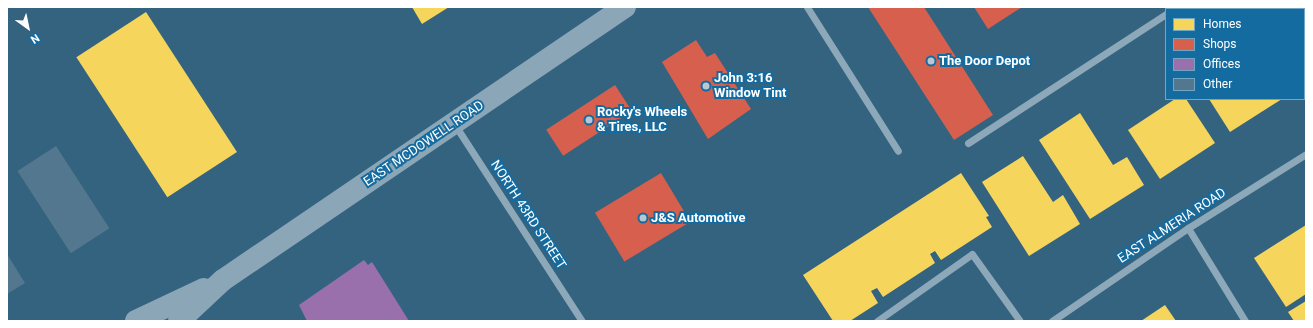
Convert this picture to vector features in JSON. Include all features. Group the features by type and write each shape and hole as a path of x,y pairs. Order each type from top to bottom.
{"main road":[{"name":"EAST MCDOWELL ROAD","path":"179,321 223,280 625,7"},
{"name":"EAST MCDOWELL ROAD","path":"136,321 223,280"}],"street":[{"path":"807,7 898,151"},
{"path":"968,143 1165,15"},
{"name":"NORTH 43RD STREET","path":"454,123 582,321"},
{"name":"EAST ALMERIA ROAD","path":"1052,321 1188,228 1306,154"},
{"path":"1188,228 1245,321"},
{"path":"877,321 972,254 1020,321"}],"building: Homes":[{"path":"412,7 449,7 422,24"},
{"path":"1306,7 1306,87 1305,8 1290,8"},
{"path":"146,12 237,152 167,197 76,57"},
{"path":"1173,100 1187,100 1215,143 1160,179 1128,130"},
{"path":"1210,100 1280,100 1230,132"},
{"path":"1080,113 1113,165 1127,157 1144,185 1090,219 1039,140"},
{"path":"1023,156 1053,202 1063,195 1080,224 1029,256 982,182"},
{"path":"961,173 989,216 986,217 992,227 941,260 935,251 930,254 935,263 883,297 877,288 871,291 878,303 850,321 833,321 803,275"},
{"path":"1306,225 1306,294 1286,307 1254,258"},
{"path":"1306,301 1306,321 1294,321 1288,312"},
{"path":"1165,305 1176,321 1141,321"}],"building: Shops":[{"name":"The Door Depot","path":"868,7 924,7 993,115 954,140"},
{"path":"974,7 1022,7 988,29"},
{"name":"John 3:16 Window Tint","path":"696,40 707,57 715,53 751,109 708,139 662,62"},
{"name":"Rocky's Wheels & Tires, LLC","path":"615,85 632,111 563,156 546,130"},
{"name":"J&S Automotive","path":"661,173 690,222 624,262 595,213"}],"building: Offices":[{"path":"364,260 368,265 372,262 409,321 307,321 299,305"}],"building: Other":[{"path":"56,146 109,228 71,253 17,171"},
{"path":"7,254 25,283 7,294"}],"place":[{"name":"The Door Depot","path":"931,61"},
{"name":"John 3:16 Window Tint","path":"706,86"},
{"name":"Rocky's Wheels & Tires, LLC","path":"589,120"},
{"name":"J&S Automotive","path":"643,218"}]}
